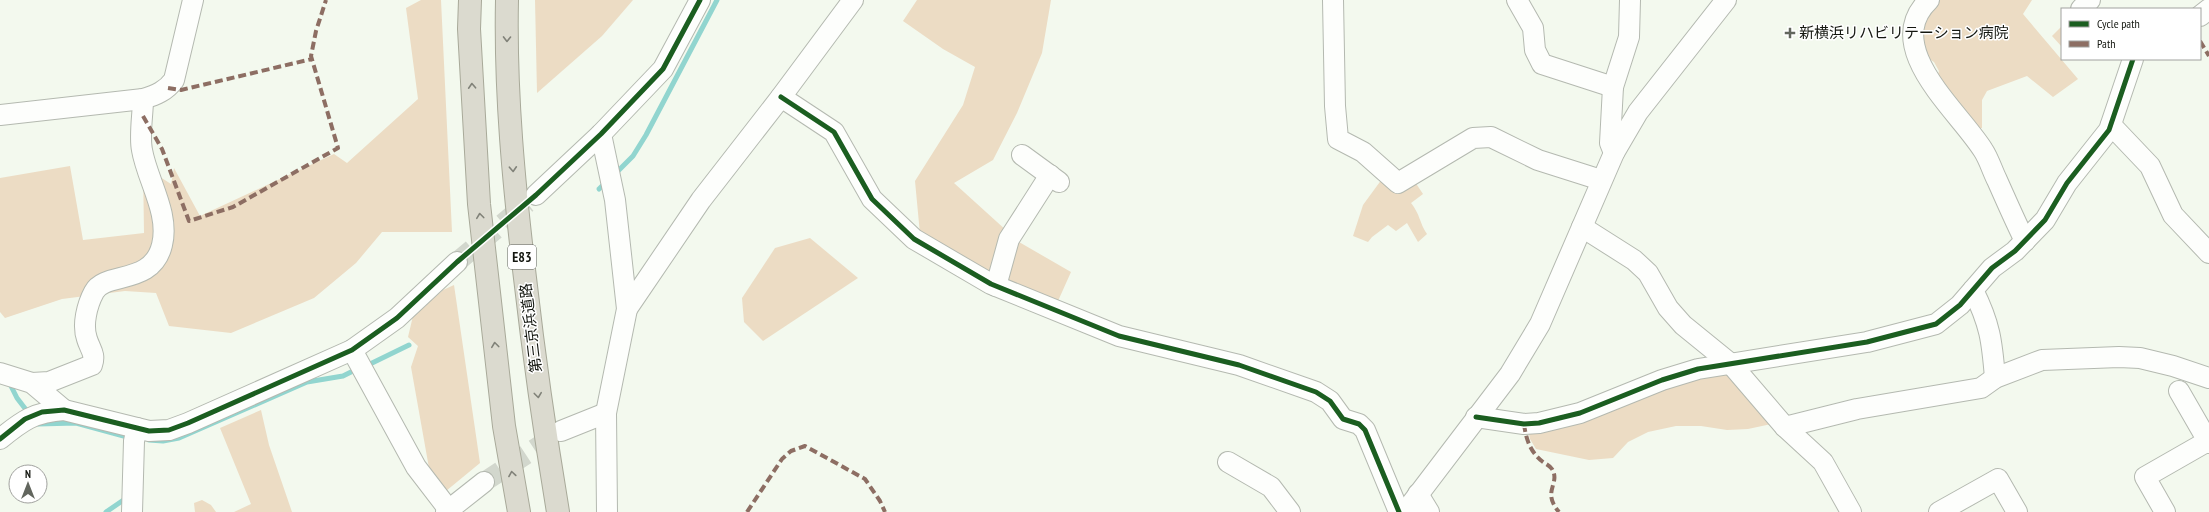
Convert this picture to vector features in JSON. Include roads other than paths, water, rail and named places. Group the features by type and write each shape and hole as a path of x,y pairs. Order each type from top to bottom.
{"highway":[{"name":"E83","path":"470,0 469,29 479,204 504,426 519,512"},
{"name":"第三京浜道路","path":"508,0 506,45 514,190 540,405 558,512"}],"street":[{"path":"0,115 143,99 155,96 168,88 174,80 193,0"},
{"path":"536,195 601,134 664,69 700,0"},
{"path":"627,309 701,200 781,97 852,0"},
{"path":"1333,0 1335,106 1338,139 1363,152 1398,184 1473,138 1491,137 1538,160 1601,180"},
{"path":"1517,0 1533,28 1536,50 1542,64 1613,87"},
{"path":"1614,152 1610,143 1613,87 1629,37 1630,0"},
{"path":"1405,512 1510,374 1540,324 1614,152 1638,112 1726,0"},
{"path":"1929,0 1921,8 1913,24 1914,48 1922,68 1983,150 2024,241"},
{"path":"2082,8 2090,0"},
{"path":"2201,15 2209,9"},
{"path":"1476,417 1524,424 1539,423 1580,413 1662,380 1698,369 1866,342 1912,332 1936,324 1960,305 1992,268 2014,251 2045,220 2067,184 2109,130 2131,60"},
{"path":"781,97 834,132 872,199 914,239 996,286 1119,336 1239,365 1316,392 1330,401 1343,419 1359,424 1365,430 1399,512"},
{"path":"32,383 49,382 92,365 94,358 87,339 86,324 87,312 94,291 100,283 129,277 154,262 162,246 164,231 156,189 141,150 143,99"},
{"path":"2111,125 2150,166 2173,215 2209,253"},
{"path":"601,134 615,200 627,309 606,413 607,512"},
{"path":"996,286 1009,239 1054,179 1022,155"},
{"path":"1582,227 1634,260 1648,273 1668,308 1683,325 1731,364 1785,427 1823,462 1851,512"},
{"path":"0,372 32,383 64,410 136,434 148,431 169,430 352,350 397,318 457,262"},
{"path":"1974,290 1986,317 1991,337 1995,378"},
{"path":"352,350 416,467 447,511 484,482"},
{"path":"1785,427 1857,409 1981,388 1995,378 2042,360 2119,357 2140,358 2173,366 2209,378"},
{"path":"2165,512 2145,477 2208,442 2179,391"},
{"path":"0,439 25,419 42,412 64,410"},
{"path":"561,431 606,413"},
{"path":"132,512 136,434"},
{"path":"1228,462 1271,486 1290,512"},
{"path":"1939,512 1998,479 2017,512"},
{"path":"1418,494 1429,512"}],"waterway":[{"path":"617,172 633,156 646,135 717,0"},
{"path":"599,189 605,183"},
{"path":"368,365 409,345"},
{"path":"149,440 163,441 179,438 307,382 343,376 351,372"},
{"path":"10,384 17,398 27,411"},
{"path":"38,424 76,423 131,438"},
{"path":"106,512 125,499"}],"tunnel":[{"path":"457,262 527,203"},
{"path":"484,482 559,433"}],"place":[{"name":"新横浜リハビリテーション病院","path":"1790,33"}]}
